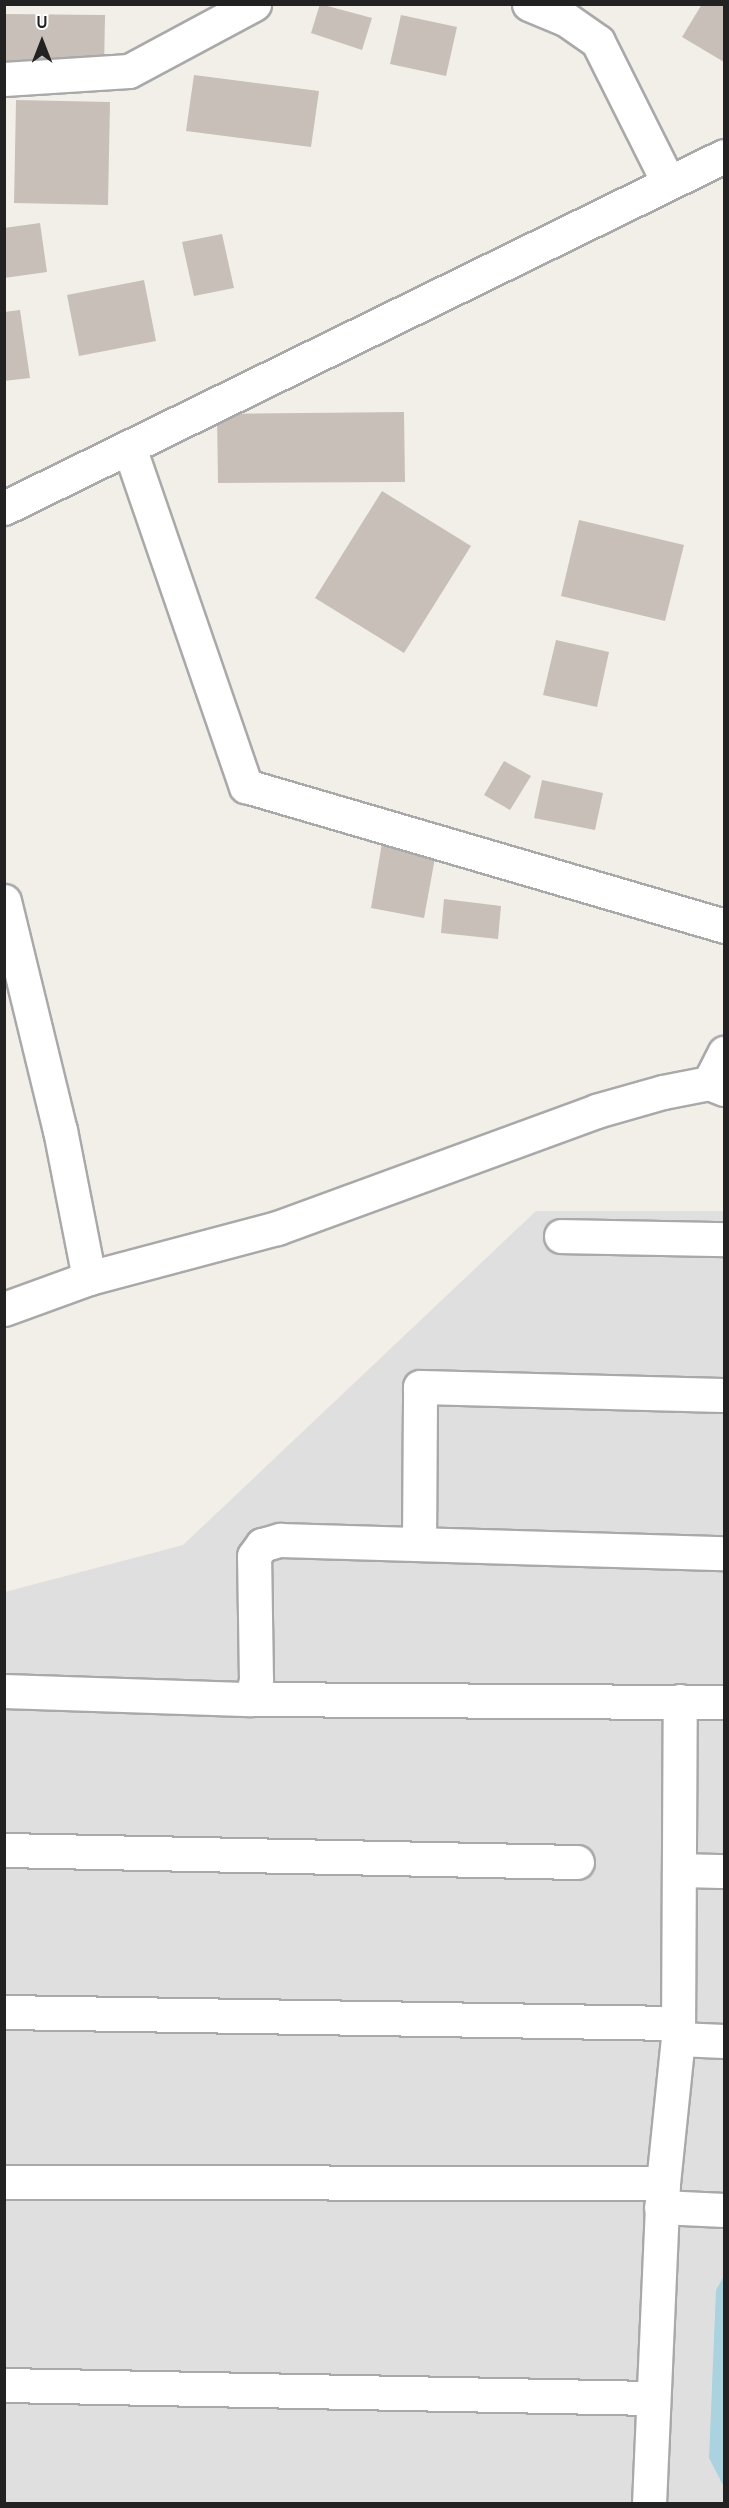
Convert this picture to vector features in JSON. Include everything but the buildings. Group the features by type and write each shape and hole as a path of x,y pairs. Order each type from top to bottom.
{"street":[{"path":"4,79 129,70 254,4"},
{"path":"529,4 567,21 598,42 668,182"},
{"path":"4,507 724,156"},
{"path":"129,447 246,786 724,926"},
{"path":"4,901 60,1130 89,1278"},
{"path":"4,1308 89,1278 277,1228 596,1111 663,1092 717,1086 724,1053"},
{"path":"561,1236 724,1239"},
{"path":"419,1544 420,1387 724,1395"},
{"path":"251,1699 256,1680 254,1556 262,1545 280,1540 724,1553"},
{"path":"4,1691 251,1699 724,1702"},
{"path":"649,2504 662,2195 678,2031 680,1701"},
{"path":"4,1850 577,1862"},
{"path":"679,1870 724,1871"},
{"path":"4,2012 678,2031 724,2040"},
{"path":"4,2182 662,2195 724,2210"},
{"path":"4,2385 653,2398"}],"shaded area":[{"path":"536,1211 724,1211 724,2503 5,2504 5,1592 183,1545"}],"water":[{"path":"724,2276 724,2487 709,2458 716,2290"}]}
